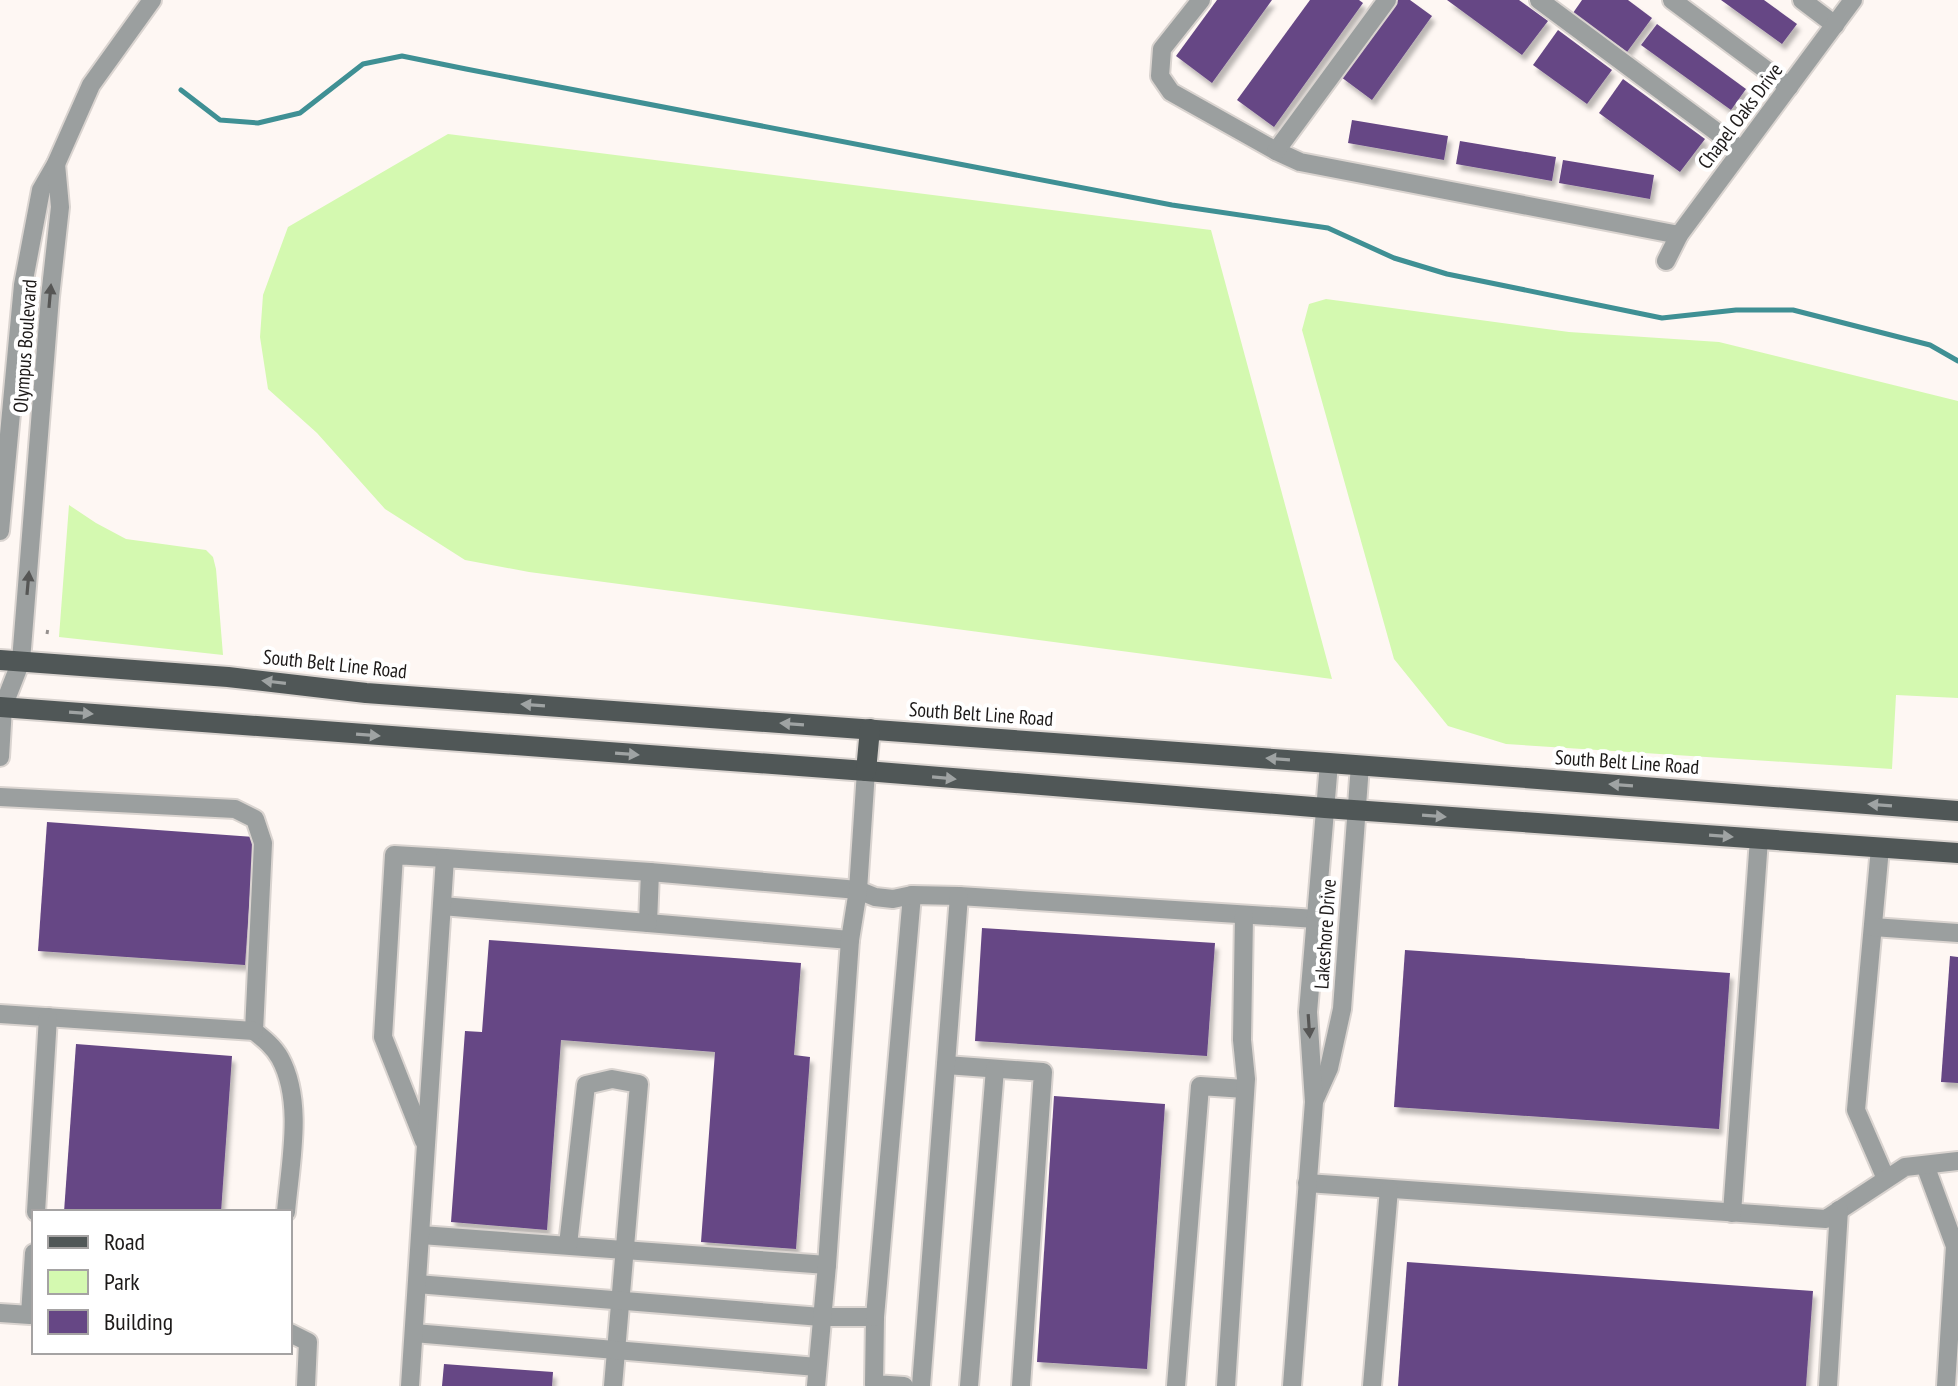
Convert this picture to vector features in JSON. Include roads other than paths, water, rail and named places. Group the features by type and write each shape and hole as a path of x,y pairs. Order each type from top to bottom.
{"main road":[{"name":"South Belt Line Road","path":"0,660 228,677 366,693 1958,811"},
{"path":"1,703 1356,811 1958,853"},
{"path":"866,771 870,729"}],"street":[{"name":"Olympus Boulevard","path":"0,531 23,285 41,190 91,85 152,0"},
{"path":"1201,0 1162,49 1160,76 1171,92 1276,151 1300,162 1679,235"},
{"path":"1276,151 1387,0"},
{"path":"1539,0 1741,150"},
{"path":"1672,0 1789,87"},
{"path":"1802,0 1835,25"},
{"name":"Chapel Oaks Drive","path":"1666,261 1679,235 1853,0"},
{"name":"Olympus Boulevard","path":"0,757 1,703 21,661 60,207 56,164"},
{"path":"18,348 47,350"},
{"name":"Lakeshore Drive","path":"1292,1386 1314,1102 1308,1012 1329,763"},
{"name":"Lakeshore Drive","path":"1314,1102 1329,1068 1342,1009 1360,765"},
{"path":"816,1386 866,771"},
{"path":"0,797 235,809 255,819 263,843 254,1031"},
{"path":"1732,1213 1759,839"},
{"path":"1880,848 1856,1110 1886,1179"},
{"path":"426,1147 383,1037 394,855 858,890 875,897 893,899 912,895 959,896 1316,919"},
{"path":"410,1386 445,858"},
{"path":"648,923 650,872"},
{"path":"904,1386 874,1384 875,1317 912,895"},
{"path":"921,1386 959,896"},
{"path":"442,906 850,940"},
{"path":"1226,1386 1245,1089 1241,1009 1244,915"},
{"path":"1873,927 1958,933"},
{"path":"0,1014 254,1031 280,1057 294,1102 286,1210"},
{"path":"36,1210 48,1017"},
{"path":"946,1065 1043,1072 1021,1386"},
{"path":"969,1386 995,1069"},
{"path":"568,1245 586,1085 612,1079 639,1084 613,1386"},
{"path":"1176,1386 1200,1086 1245,1089"},
{"path":"1307,1183 1826,1219 1905,1167 1958,1161"},
{"path":"1925,1165 1955,1246 1946,1386"},
{"path":"1372,1386 1389,1189"},
{"path":"1828,1386 1839,1210"},
{"path":"421,1235 827,1265"},
{"path":"417,1284 821,1317 875,1317"},
{"path":"0,1313 32,1315"},
{"path":"414,1333 817,1367"},
{"path":"292,1334 308,1342 306,1386"}],"waterway":[{"path":"181,90 220,120 258,123 300,113 363,64 402,56 1172,205 1328,228 1394,258 1447,274 1662,318 1736,310 1793,310 1930,345 1958,361"}]}
